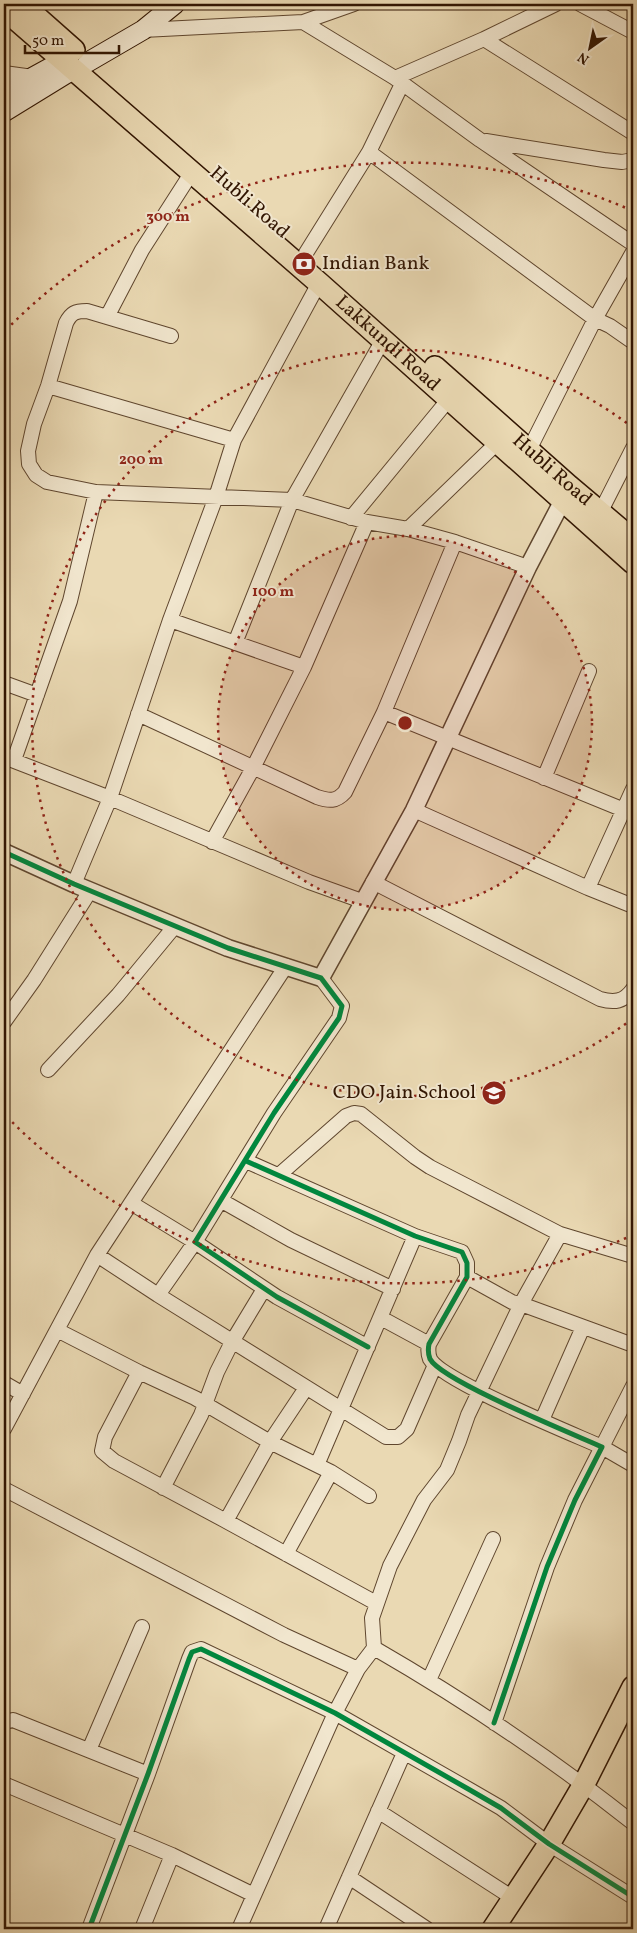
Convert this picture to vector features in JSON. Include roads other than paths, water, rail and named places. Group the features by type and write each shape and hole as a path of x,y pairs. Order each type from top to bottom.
{"main road":[{"name":"Hubli Road","path":"22,4 76,61 306,253 633,540"},
{"path":"4,112 145,13 155,4"},
{"path":"4,96 33,76 76,61 143,30 175,4"},
{"name":"Lakkundi Road","path":"4,9 76,61 192,172 633,563"},
{"path":"493,1929 549,1844 584,1784 633,1688"}],"street":[{"path":"143,30 304,22 354,4"},
{"path":"306,253 369,152 398,81 556,4"},
{"path":"580,4 633,32"},
{"path":"304,22 398,81 480,140 633,244"},
{"path":"484,39 633,133"},
{"path":"4,74 33,76"},
{"path":"480,140 604,160 622,162 633,160"},
{"path":"369,152 595,319 610,326 633,342"},
{"path":"107,317 142,250 192,172"},
{"path":"529,450 595,319 633,252"},
{"path":"74,884 110,798 170,620 216,497 234,440 318,283"},
{"path":"171,336 87,311 78,311 71,315 66,323 48,386 34,424 28,451 29,464 36,476 47,482 96,492 292,500 367,522 408,529 455,542 528,567"},
{"path":"235,643 292,500 383,340"},
{"path":"48,386 234,440"},
{"path":"352,518 449,399"},
{"path":"408,529 498,442"},
{"path":"601,511 633,448"},
{"path":"96,492 70,601 37,695 9,759 110,798 309,882 362,901"},
{"path":"321,978 414,810 528,567 563,500"},
{"path":"212,842 253,768 304,667 367,522"},
{"path":"138,714 317,797 328,801 338,799 345,792 384,712 455,542"},
{"path":"170,620 304,667"},
{"path":"544,778 589,671"},
{"path":"4,683 37,695"},
{"path":"384,712 624,810"},
{"path":"588,888 633,789"},
{"path":"414,810 588,888 633,906"},
{"path":"4,852 74,884 228,948 321,978 342,1006 340,1018 274,1113 222,1201 158,1295"},
{"path":"373,882 600,998 613,1002 622,999 633,989"},
{"path":"4,1022 34,980 90,890"},
{"path":"48,1070 118,995 175,926"},
{"path":"4,1429 97,1255 286,966"},
{"path":"279,1175 346,1116 354,1113 361,1114 430,1167 560,1234 633,1256"},
{"path":"246,1161 415,1236 462,1252 467,1263 467,1277 429,1344 428,1353 435,1365 479,1392 602,1447 633,1465"},
{"path":"222,1201 291,1240 393,1289"},
{"path":"131,1203 195,1242 264,1289 368,1347"},
{"path":"241,1929 254,1895 335,1713 358,1669 374,1648 372,1618 390,1566 424,1500 447,1470 460,1441 468,1415 521,1304 560,1234"},
{"path":"317,1466 415,1236"},
{"path":"97,1255 232,1342 386,1437 398,1437 407,1429 414,1417 435,1365"},
{"path":"467,1277 512,1302 633,1345"},
{"path":"163,1488 205,1404 217,1372 232,1342 264,1289"},
{"path":"381,1318 429,1344"},
{"path":"542,1420 583,1327"},
{"path":"57,1330 139,1372 160,1380 270,1442 331,1472 370,1496"},
{"path":"139,1372 105,1437 102,1451 114,1462 376,1603"},
{"path":"4,1383 23,1394"},
{"path":"494,1723 547,1567 575,1500 633,1386"},
{"path":"226,1521 270,1442 306,1388"},
{"path":"286,1554 331,1472"},
{"path":"4,1489 284,1635 358,1669"},
{"path":"429,1680 493,1538"},
{"path":"89,1750 142,1627"},
{"path":"374,1648 429,1680 494,1723 584,1784 633,1823"},
{"path":"88,1929 148,1774 189,1659 196,1649 201,1649 335,1713 501,1808 549,1844 633,1897"},
{"path":"4,1722 13,1720 148,1774"},
{"path":"326,1929 404,1753"},
{"path":"4,1784 172,1855 254,1895"},
{"path":"378,1811 513,1898"},
{"path":"142,1929 172,1855"},
{"path":"349,1877 427,1929"}],"place":[{"name":"Indian Bank","path":"304,264"},
{"name":"CDO Jain School","path":"494,1093"}]}
